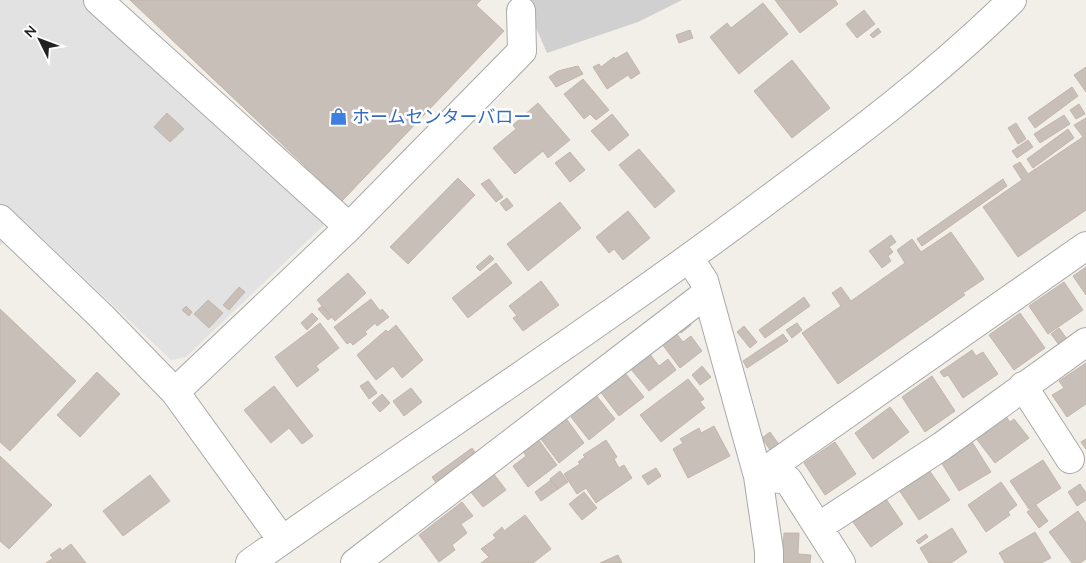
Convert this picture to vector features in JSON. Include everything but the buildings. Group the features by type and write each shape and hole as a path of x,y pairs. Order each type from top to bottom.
{"street":[{"path":"98,0 349,227"},
{"path":"250,563 690,259 858,133 938,66 1012,0"},
{"path":"175,392 349,227 522,51 522,10"},
{"path":"1,221 101,316 175,392 282,540"},
{"path":"758,476 1086,246"},
{"path":"690,259 704,281 758,476 769,551 768,563"},
{"path":"355,563 707,293"},
{"path":"818,527 942,446 1086,342"},
{"path":"1023,386 1070,459"},
{"path":"758,476 788,480 841,563"}],"shaded area":[{"path":"0,0 93,0 325,224 186,357 171,360 24,221 0,246"},
{"path":"524,0 682,0 638,22 547,53"}],"place":[{"name":"ホームセンターバロー","path":"338,116"}]}
